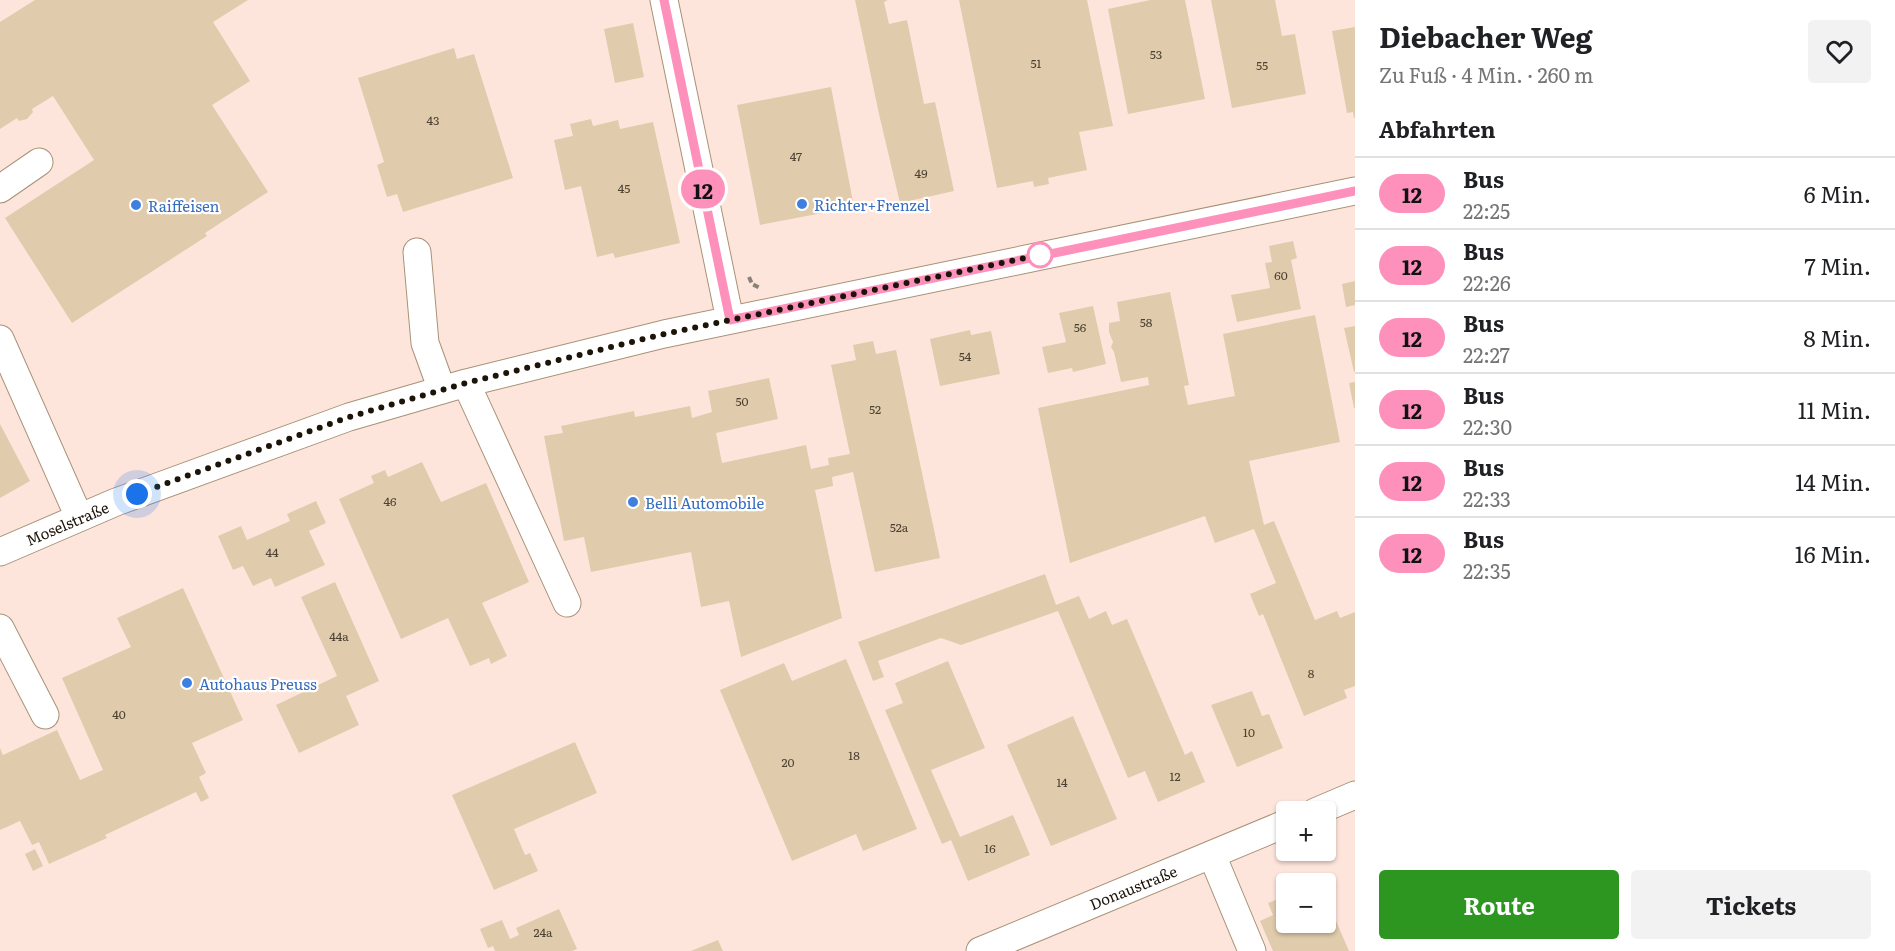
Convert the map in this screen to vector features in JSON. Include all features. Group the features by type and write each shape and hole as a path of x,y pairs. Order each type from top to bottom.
{"street":[{"path":"664,0 730,320"},
{"path":"0,189 39,162"},
{"name":"Moselstraße","path":"0,552 116,502 349,417 454,387 664,334 1355,191"},
{"path":"417,252 425,344 454,387 567,603"},
{"path":"0,339 79,517"},
{"path":"0,628 45,715"},
{"path":"1336,803 1355,795"},
{"name":"Donaustraße","path":"980,951 1276,828"},
{"path":"1212,855 1252,951"}],"shaded area":[{"path":"0,0 1355,0 1355,951 0,951"}],"building":[{"path":"35,0 248,0 213,22 250,81 212,105 268,192 205,233 207,236 72,323 5,218 94,160 53,96 32,109 33,112 27,119 19,121 17,118 0,129 0,22"},
{"path":"855,0 888,0 884,2 889,24 907,20 924,104 935,102 954,191 900,203"},
{"path":"959,0 1087,0 1113,126 1079,132 1087,170 1048,178 1049,184 1034,187 1033,181 997,188"},
{"path":"1150,0 1185,0 1205,99 1128,114 1108,9"},
{"path":"1211,0 1275,0 1282,36 1295,34 1306,94 1232,108"},
{"path":"633,23 644,77 615,83 604,29"},
{"path":"1355,27 1354,118 1353,112 1347,113 1332,31"},
{"path":"454,48 457,59 474,54 513,178 403,212 397,194 387,197 377,165 384,162 358,78"},
{"path":"831,87 854,207 760,225 737,105"},
{"path":"591,119 593,126 618,120 620,129 653,122 680,243 615,258 613,253 597,257 581,186 565,190 554,140 573,136 570,124"},
{"path":"1293,241 1297,258 1291,260 1301,309 1237,322 1231,295 1270,288 1265,263 1272,262 1269,246"},
{"path":"1355,281 1355,305 1346,307 1342,284"},
{"path":"1170,292 1189,385 1184,386 1188,405 1235,396 1223,334 1315,315 1340,442 1249,461 1264,525 1274,521 1315,620 1337,611 1340,618 1355,612 1355,686 1344,690 1347,698 1304,716 1263,614 1259,616 1250,594 1276,583 1254,529 1215,543 1205,516 1070,563 1038,408 1149,385 1148,377 1121,382 1111,347 1113,342 1109,332 1109,323 1120,321 1117,302"},
{"path":"1093,306 1106,364 1073,372 1072,368 1048,373 1042,347 1066,342 1059,313"},
{"path":"1355,326 1355,372 1354,372 1344,328"},
{"path":"970,330 971,335 991,331 1000,374 940,386 930,339"},
{"path":"873,341 876,354 896,350 940,558 875,572 853,472 832,477 833,486 815,490 842,618 741,657 729,601 701,607 691,552 591,572 584,537 564,541 544,436 563,433 561,426 634,411 635,417 690,406 692,418 712,412 708,391 769,378 778,419 716,433 722,463 806,445 811,469 829,465 828,458 850,454 831,365 856,360 853,345"},
{"path":"1355,382 1355,408 1354,408 1349,383"},
{"path":"0,424 30,481 0,498"},
{"path":"422,462 441,502 486,483 529,582 482,603 507,656 491,664 489,658 470,666 448,618 401,639 339,499 374,483 371,476 385,470 388,477"},
{"path":"316,501 326,523 309,531 325,565 275,587 271,578 253,586 243,566 233,570 218,536 241,526 247,540 290,521 287,514"},
{"path":"1045,574 1056,605 1079,596 1089,619 1106,611 1112,625 1127,619 1185,755 1192,751 1205,782 1158,802 1145,771 1128,778 1058,611 961,645 941,638 878,661 884,677 873,681 858,642"},
{"path":"335,582 379,681 346,696 359,725 299,753 276,705 337,676 301,597"},
{"path":"183,588 243,720 192,743 206,773 199,777 209,798 201,802 196,792 105,835 107,838 49,864 39,842 32,845 20,821 0,830 0,748 3,755 57,730 80,780 103,770 62,678 131,647 117,618"},
{"path":"846,659 917,829 863,851 856,834 792,861 720,690 784,663 792,681"},
{"path":"948,661 985,748 931,770 960,837 1013,815 1030,855 968,881 951,840 942,844 885,710 903,703 895,683"},
{"path":"1252,691 1262,716 1269,714 1283,748 1237,767 1211,705"},
{"path":"1073,716 1117,819 1051,846 1007,745"},
{"path":"575,742 597,793 514,829 525,855 530,853 538,871 494,890 452,795"},
{"path":"35,849 43,866 33,871 25,854"},
{"path":"1276,900 1276,933 1336,933 1336,921 1349,951 1273,951 1260,921 1273,915 1268,903"},
{"path":"559,909 577,949 572,951 495,951 493,946 488,948 480,929 502,920 510,939 519,935 516,928"},
{"path":"718,940 723,951 691,951"}],"bus line":[{"name":"12","path":"664,0 730,320 1355,191"}],"place":[{"name":"Richter+Frenzel","path":"802,204"},
{"name":"Raiffeisen","path":"136,205"},
{"name":"Belli Automobile","path":"633,502"},
{"name":"Autohaus Preuss","path":"187,683"}],"route":[{"path":"137,494 349,417 466,383 664,334 1040,255"}]}
